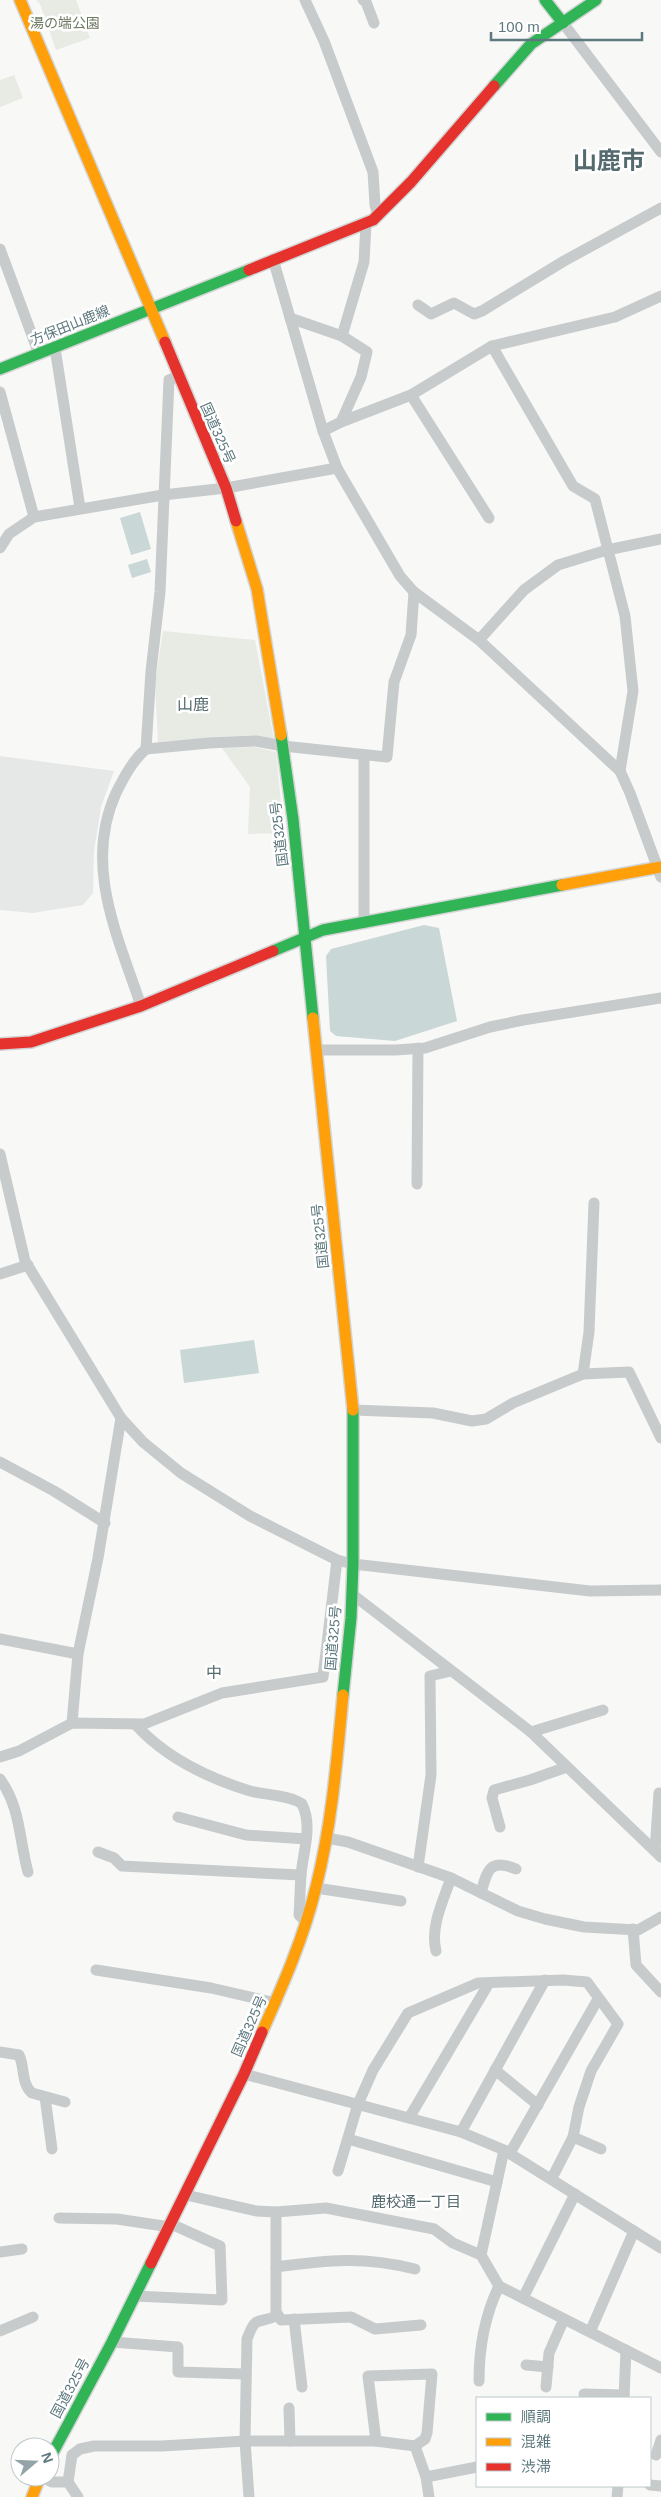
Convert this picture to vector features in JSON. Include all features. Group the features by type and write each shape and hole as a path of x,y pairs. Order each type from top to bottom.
{"main road":[{"name":"国道325号","path":"20,0 177,377 226,488 257,589 283,746 306,936 353,1410 352,1594 345,1684 327,1838 316,1888 294,1958 244,2074 112,2342 60,2439"},
{"path":"545,0 563,23"},
{"name":"方保田山鹿線","path":"0,369 273,259 366,224 378,215 433,159 444,143 531,44 596,0"},
{"path":"0,1044 31,1042 141,1006 324,930 660,871"}],"street":[{"path":"305,0 324,41 373,172 375,206 378,215"},
{"path":"363,0 366,2 374,23"},
{"path":"563,23 661,152"},
{"path":"418,306 431,314 454,303 474,314 482,311 564,261 661,208"},
{"path":"342,336 364,262 366,224"},
{"path":"0,249 39,354"},
{"path":"273,259 323,431 336,468 400,576 414,592 479,640 620,771 660,871"},
{"path":"323,431 341,422 411,395 492,346 615,317 661,296"},
{"path":"290,318 342,336 367,352 361,377 341,422"},
{"path":"492,346 573,486 595,499 625,616 633,691 620,771"},
{"path":"55,348 80,508"},
{"path":"146,749 151,671 160,592 169,380 177,377"},
{"path":"0,392 34,517"},
{"path":"411,395 489,518"},
{"path":"0,548 9,534 34,517 164,495 226,488 336,468"},
{"path":"479,640 524,590 558,565 607,550 661,539"},
{"path":"141,1006 107,904 102,858 104,824 121,782 139,755 146,749 209,743 256,741 364,756 387,757 394,682 410,635 414,592"},
{"path":"364,756 364,923"},
{"path":"316,1050 418,1048 523,1020 661,998"},
{"path":"417,1184 418,1048"},
{"path":"0,1154 28,1265 121,1418 143,1442 181,1472 250,1516 337,1560 353,1564 590,1590 661,1590"},
{"path":"583,1374 589,1332 594,1203"},
{"path":"0,1274 28,1265"},
{"path":"353,1410 433,1413 472,1420 486,1419 513,1403 583,1374 629,1372 661,1438"},
{"path":"72,1723 78,1654 105,1523 121,1418"},
{"path":"0,1462 54,1491 105,1523"},
{"path":"0,1758 19,1751 72,1723 136,1725 153,1721 222,1693 323,1677 337,1560"},
{"path":"352,1594 531,1732 658,1854"},
{"path":"0,1640 78,1654"},
{"path":"418,1866 431,1775 430,1676 451,1670"},
{"path":"531,1732 602,1710"},
{"path":"136,1725 151,1741 190,1768 250,1790 299,1802 305,1811 306,1839 301,1875 299,1915 305,1920"},
{"path":"500,1827 492,1798 494,1790 567,1767"},
{"path":"0,1779 8,1791 17,1813 28,1872"},
{"path":"658,1854 659,1793"},
{"path":"178,1817 246,1836 306,1839"},
{"path":"327,1838 348,1842 450,1878 518,1911 545,1920 584,1926 638,1930 661,1917"},
{"path":"98,1852 114,1858 122,1866 301,1875"},
{"path":"481,1893 486,1872 493,1866 506,1865 516,1870"},
{"path":"436,1952 434,1941 435,1926 450,1878"},
{"path":"316,1888 401,1901"},
{"path":"633,1930 636,1965 661,1992"},
{"path":"96,1970 211,1988 276,2003"},
{"path":"461,2132 545,1980"},
{"path":"338,2171 358,2104 373,2070 408,2013 478,1984 545,1980 586,1982 618,2024 591,2071 578,2107 573,2137 552,2178"},
{"path":"409,2118 488,1983"},
{"path":"480,2255 497,2182 507,2152 538,2105 598,1999"},
{"path":"0,2052 19,2056 23,2062 28,2090 65,2102"},
{"path":"496,2070 538,2105"},
{"path":"244,2074 461,2132 507,2152 552,2178 661,2248"},
{"path":"45,2097 52,2149"},
{"path":"573,2137 601,2149"},
{"path":"348,2138 497,2182"},
{"path":"523,2298 575,2194"},
{"path":"186,2195 256,2211 276,2212 326,2208 434,2229 453,2243 480,2255 499,2286 661,2367"},
{"path":"276,2212 278,2315 281,2320 351,2318 375,2328 421,2325"},
{"path":"59,2218 117,2219 170,2225 220,2246 222,2300 135,2296"},
{"path":"590,2332 634,2232"},
{"path":"0,2252 22,2249"},
{"path":"276,2267 330,2260 367,2259 416,2269"},
{"path":"479,2381 479,2352 482,2332 490,2304 499,2286"},
{"path":"249,2497 245,2441 248,2339 256,2320 278,2315"},
{"path":"0,2331 33,2317"},
{"path":"294,2319 302,2387"},
{"path":"546,2387 549,2353 564,2319"},
{"path":"112,2342 178,2347 178,2372 246,2374"},
{"path":"584,2394 624,2397 626,2350"},
{"path":"526,2365 548,2367"},
{"path":"78,2497 68,2482 72,2455 80,2449 94,2446 162,2446 245,2441 376,2441 415,2446 425,2439 427,2433 432,2374 368,2376 376,2441"},
{"path":"289,2408 290,2441"},
{"path":"656,2455 661,2440"},
{"path":"415,2446 426,2477 429,2497"},
{"path":"426,2477 457,2473 476,2467"},
{"path":"60,2482 68,2482"}],"shaded area":[{"path":"140,512 151,549 131,555 120,518"},
{"path":"147,559 151,572 132,578 128,565"},
{"path":"0,756 114,771 101,807 94,851 93,893 83,905 33,913 0,910"},
{"path":"424,925 439,928 457,1021 395,1041 336,1036 330,1031 326,956 331,949"},
{"path":"254,1340 259,1373 184,1383 180,1350"}],"green space":[{"name":"湯の端公園","path":"36,0 76,0 90,38 56,50 40,4"},
{"path":"14,75 23,98 0,107 0,80"},
{"path":"163,631 255,640 274,740 257,736 158,742 155,684"},
{"path":"255,747 276,752 284,833 248,834 250,787 222,748"}],"traffic: fast":[{"path":"545,0 563,23"},
{"path":"494,86 531,44 596,0"},
{"path":"0,369 249,270"},
{"path":"281,735 293,819 313,1018"},
{"path":"273,951 323,930 562,885"},
{"path":"343,1695 351,1618 353,1564 353,1410"},
{"path":"60,2439 112,2342 151,2263"}],"traffic: slow":[{"path":"20,0 165,342"},
{"path":"236,521 257,589 281,735"},
{"path":"562,885 661,867"},
{"path":"313,1018 353,1410"},
{"path":"262,2032 299,1942 322,1863 330,1815 343,1695"},
{"path":"32,2497 36,2487"}],"traffic: jam":[{"path":"249,270 373,220 411,182 494,86"},
{"path":"165,342 226,488 236,521"},
{"path":"0,1044 31,1042 141,1006 273,951"},
{"path":"151,2263 244,2074 262,2032"}],"district":[{"name":"山鹿市","path":"609,161"},
{"name":"山鹿","path":"193,704"},
{"name":"中","path":"214,1672"},
{"name":"鹿校通一丁目","path":"416,2202"}]}
